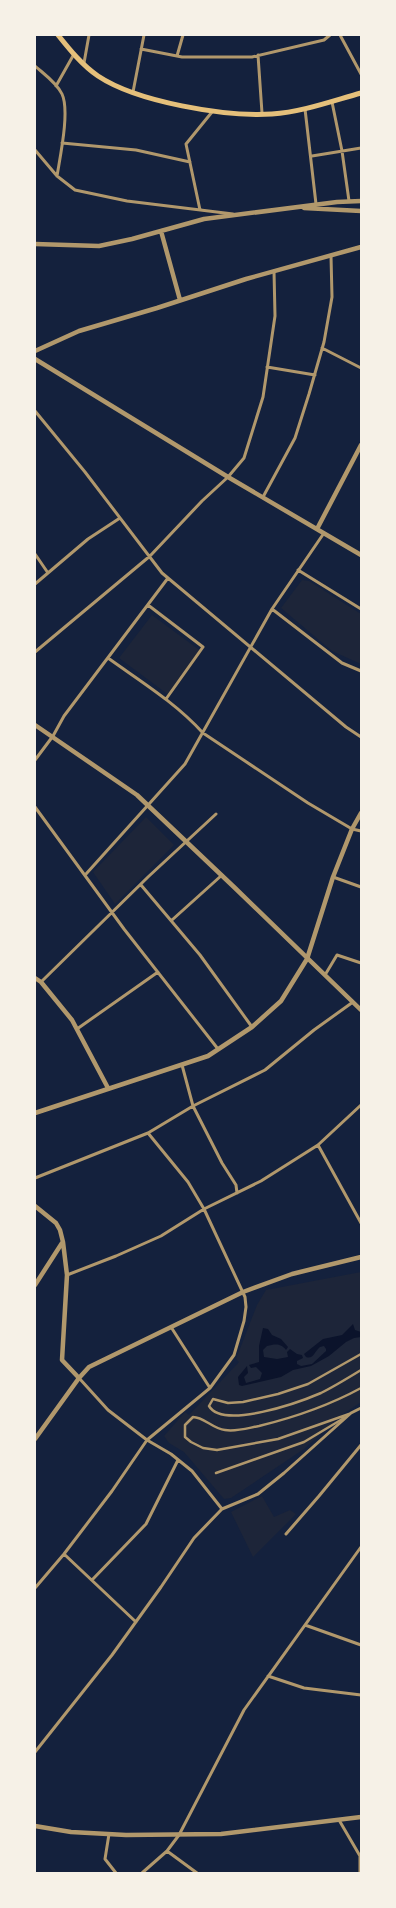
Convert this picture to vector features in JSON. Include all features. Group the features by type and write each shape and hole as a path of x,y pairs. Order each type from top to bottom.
{"main road":[{"path":"58,35 96,75 115,86 158,100 214,110 271,114 304,108 361,93"}],"street":[{"path":"84,63 89,35"},
{"path":"133,92 144,35"},
{"path":"177,56 183,35"},
{"path":"141,49 177,56 252,57 324,40 330,35"},
{"path":"340,35 361,74"},
{"path":"56,86 74,54"},
{"path":"258,55 262,113"},
{"path":"35,66 56,86 62,95 65,124 56,176"},
{"path":"332,101 349,201"},
{"path":"304,108 312,156 316,204"},
{"path":"200,210 186,144 214,110"},
{"path":"62,143 136,150 190,162"},
{"path":"312,156 361,148"},
{"path":"35,150 56,176 75,190 127,201 236,214"},
{"path":"35,244 99,246 204,219 316,204 361,201"},
{"path":"290,208 361,211"},
{"path":"161,231 180,300"},
{"path":"35,351 79,331 274,271 361,247"},
{"path":"264,497 295,438 322,348 332,297 331,256"},
{"path":"35,652 150,556 228,477 244,458 263,397 275,316 274,271"},
{"path":"322,348 361,368"},
{"path":"35,359 228,477 361,555"},
{"path":"267,367 314,375"},
{"path":"35,411 162,573 346,727 361,737"},
{"path":"317,529 361,445"},
{"path":"35,584 88,539 120,518"},
{"path":"86,874 185,764 249,647 272,609 324,533"},
{"path":"35,554 48,573"},
{"path":"298,570 361,609"},
{"path":"35,760 53,736 64,716 168,578"},
{"path":"148,604 204,647 166,699"},
{"path":"272,609 342,663 361,671"},
{"path":"108,658 166,699 203,732 308,803 352,829 361,831"},
{"path":"35,725 137,795 361,1010"},
{"path":"35,807 113,913 218,1049"},
{"path":"35,1113 208,1056 252,1027 281,1001 307,959 333,878 352,829 361,813"},
{"path":"41,982 216,814"},
{"path":"172,920 222,875"},
{"path":"333,878 361,887"},
{"path":"141,885 200,955 252,1027"},
{"path":"325,976 336,955 361,963"},
{"path":"77,1029 158,972"},
{"path":"35,978 41,982 77,1029 108,1088"},
{"path":"35,1178 148,1133 192,1106 265,1070 314,1030 353,1002"},
{"path":"182,1065 192,1106 222,1164 236,1185 237,1192"},
{"path":"67,1275 161,1236 204,1209 261,1181 318,1144 361,1105"},
{"path":"35,1588 64,1554 112,1491 147,1440 210,1388 234,1356 246,1314 246,1302 243,1292 204,1209 188,1182 148,1133"},
{"path":"318,1144 361,1223"},
{"path":"35,1206 56,1223 63,1242 67,1275 62,1360 108,1410 192,1471 222,1509"},
{"path":"35,1284 63,1242"},
{"path":"35,1439 89,1367 243,1292 292,1274 361,1258"},
{"path":"170,1326 210,1388"},
{"path":"361,1354 308,1384 278,1394 243,1402 228,1403 213,1399 209,1406 215,1413 234,1416 277,1409 319,1394 361,1370"},
{"path":"351,1413 278,1439 217,1450 203,1448 191,1442 185,1437 184,1433 185,1425 193,1418 198,1418 226,1431 243,1430 291,1419 320,1408 361,1388"},
{"path":"216,1473 304,1442 361,1408"},
{"path":"35,1752 69,1711 136,1622 194,1538 222,1509 258,1494 351,1413"},
{"path":"286,1534 320,1496 361,1445"},
{"path":"92,1580 146,1524 178,1460"},
{"path":"142,1873 167,1850 179,1835 244,1710 361,1547"},
{"path":"356,1553 361,1555"},
{"path":"64,1554 136,1622"},
{"path":"304,1625 361,1645"},
{"path":"268,1676 304,1688 361,1695"},
{"path":"35,1826 71,1832 109,1834 221,1834 361,1817"},
{"path":"338,1820 360,1856 360,1873"},
{"path":"109,1834 105,1859 116,1873"},
{"path":"167,1850 197,1873"}],"shaded area":[{"path":"302,580 309,581 361,614 361,664 332,651 281,608"},
{"path":"152,615 202,652 170,696 119,658"},
{"path":"146,817 174,845 115,904 93,872"},
{"path":"361,1272 361,1402 339,1417 304,1449 231,1498 224,1499 184,1452 169,1443 164,1436 185,1412 189,1415 239,1362 236,1359 257,1305 266,1290"},
{"path":"353,1324 355,1330 361,1332 361,1337 346,1342 329,1356 311,1366 293,1370 281,1377 242,1386 239,1385 238,1377 247,1366 248,1373 244,1377 246,1383 260,1379 262,1373 256,1367 251,1368 249,1365 259,1362 259,1346 263,1328 268,1329 272,1335 281,1339 288,1347 286,1350 278,1345 267,1346 263,1350 264,1357 277,1359 288,1357 287,1352 290,1349 302,1355 303,1358 297,1361 297,1364 301,1366 312,1364 326,1349 324,1346 320,1347 314,1355 308,1358 304,1354 323,1339 342,1335"},
{"path":"262,1496 274,1517 290,1510 296,1514 253,1557 231,1512"}]}
